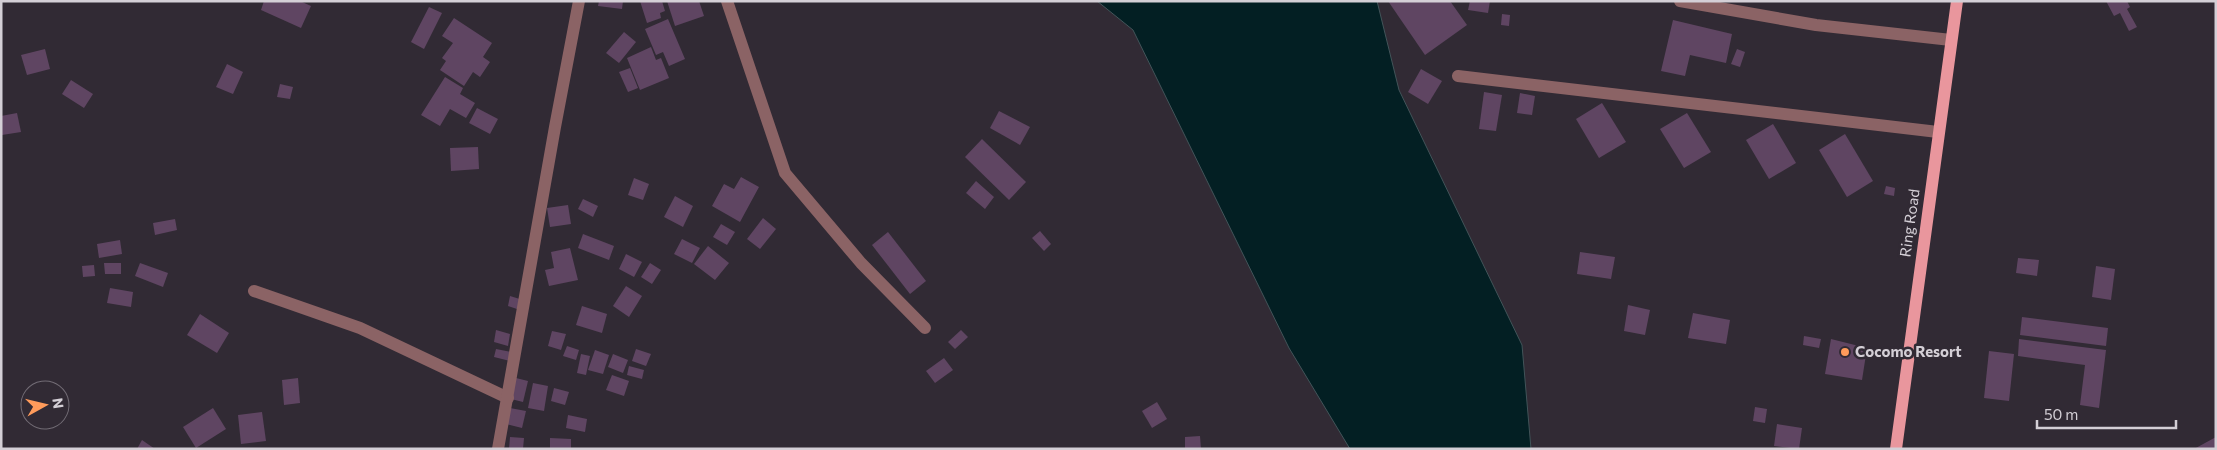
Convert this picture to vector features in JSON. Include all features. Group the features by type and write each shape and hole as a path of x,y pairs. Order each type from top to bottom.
{"main road":[{"name":"Ring Road","path":"1896,449 1957,1"}],"street":[{"path":"498,449 554,126 579,1"},
{"path":"727,1 785,173 861,263 925,328"},
{"path":"1680,1 1816,25 1951,40"},
{"path":"1458,76 1938,132"},
{"path":"254,291 360,328 508,398"}],"shaded area":[{"path":"1097,1 1377,1 1399,90 1522,345 1531,449 1350,449 1289,348 1133,30"}],"building":[{"path":"264,1 300,1 311,6 301,28 261,10"},
{"path":"599,1 623,1 622,9 598,6"},
{"path":"640,1 662,1 665,11 660,13 661,18 647,23"},
{"path":"667,1 699,1 704,16 675,26"},
{"path":"1388,1 1450,1 1467,25 1425,55"},
{"path":"1470,1 1490,1 1488,13 1468,10"},
{"path":"2106,1 2127,1 2130,7 2127,9 2137,27 2129,31 2120,13 2114,16"},
{"path":"429,7 442,13 424,49 411,42"},
{"path":"1502,14 1510,15 1509,26 1501,25"},
{"path":"454,18 492,43 483,57 490,62 480,77 473,72 464,86 440,70 446,61 442,58 453,43 442,36"},
{"path":"668,19 685,59 669,66 663,52 656,55 645,29"},
{"path":"1673,20 1732,34 1726,63 1690,55 1685,76 1661,71"},
{"path":"624,32 636,42 619,63 606,53"},
{"path":"651,47 656,60 661,58 669,78 640,90 627,58"},
{"path":"45,49 50,69 27,75 21,55"},
{"path":"1737,49 1745,52 1740,67 1731,64"},
{"path":"227,64 243,72 233,94 216,87"},
{"path":"630,68 638,88 628,92 619,72"},
{"path":"1421,69 1442,81 1428,104 1408,92"},
{"path":"445,77 463,88 460,94 475,103 466,118 450,109 440,126 421,115"},
{"path":"71,80 93,94 84,108 62,94"},
{"path":"280,84 293,87 290,99 277,97"},
{"path":"1484,92 1502,95 1496,131 1479,129"},
{"path":"1520,93 1535,96 1532,115 1517,113"},
{"path":"1602,103 1626,142 1599,158 1576,119"},
{"path":"477,108 498,119 490,134 469,123"},
{"path":"999,111 1030,127 1020,145 990,128"},
{"path":"17,113 21,132 2,135 1,116"},
{"path":"1687,113 1711,152 1684,168 1660,129"},
{"path":"1773,124 1796,163 1769,179 1746,140"},
{"path":"1845,134 1873,181 1847,197 1819,150"},
{"path":"982,139 1026,182 1009,200 965,157"},
{"path":"478,147 479,169 451,171 450,148"},
{"path":"741,177 759,187 740,222 712,206 724,184 734,189"},
{"path":"634,178 649,184 643,200 628,195"},
{"path":"976,181 994,197 985,209 966,193"},
{"path":"1886,186 1895,188 1894,196 1884,194"},
{"path":"675,196 693,206 683,227 664,217"},
{"path":"583,199 598,206 593,217 578,209"},
{"path":"568,205 571,224 550,227 547,208"},
{"path":"763,218 776,229 760,249 747,239"},
{"path":"175,219 177,230 155,235 153,223"},
{"path":"721,224 735,232 727,245 713,237"},
{"path":"1040,231 1051,244 1044,251 1032,238"},
{"path":"888,232 926,281 910,294 872,245"},
{"path":"583,234 614,246 609,260 578,248"},
{"path":"682,239 700,248 692,263 674,254"},
{"path":"120,240 122,254 99,258 97,244"},
{"path":"708,246 729,263 715,280 694,264"},
{"path":"570,248 578,280 549,286 545,270 554,268 551,252"},
{"path":"1580,252 1615,257 1611,279 1577,274"},
{"path":"626,254 642,262 634,277 619,269"},
{"path":"2018,258 2039,260 2037,276 2016,273"},
{"path":"104,263 121,263 121,274 105,274"},
{"path":"140,263 168,273 163,287 135,276"},
{"path":"650,263 661,270 652,284 641,277"},
{"path":"94,265 95,276 83,277 82,266"},
{"path":"2096,266 2115,269 2111,300 2092,297"},
{"path":"626,286 642,296 629,317 613,306"},
{"path":"110,288 133,292 131,307 107,303"},
{"path":"510,296 523,300 520,310 508,306"},
{"path":"1628,305 1650,310 1645,335 1624,331"},
{"path":"582,306 607,314 602,333 576,325"},
{"path":"1693,313 1730,320 1726,344 1688,338"},
{"path":"200,314 229,333 217,353 187,335"},
{"path":"2022,317 2108,328 2106,346 2020,335"},
{"path":"496,330 510,334 508,346 494,342"},
{"path":"961,330 968,337 955,349 948,342"},
{"path":"552,331 566,334 561,350 548,346"},
{"path":"1804,336 1821,339 1819,348 1803,345"},
{"path":"1831,339 1867,348 1862,380 1825,374"},
{"path":"2019,339 2106,350 2099,408 2080,405 2085,365 2018,356"},
{"path":"567,346 579,350 576,360 563,356"},
{"path":"496,349 512,352 510,361 494,357"},
{"path":"636,349 651,354 646,366 632,361"},
{"path":"595,350 609,355 603,374 588,370"},
{"path":"1989,351 2014,354 2009,401 1984,398"},
{"path":"581,354 590,356 586,375 577,373"},
{"path":"613,354 628,360 623,373 608,367"},
{"path":"944,358 953,370 935,383 926,371"},
{"path":"629,366 644,370 642,379 627,375"},
{"path":"612,375 629,381 624,396 606,390"},
{"path":"298,378 300,403 284,405 282,380"},
{"path":"516,378 528,381 523,402 511,399"},
{"path":"533,383 548,386 544,411 528,408"},
{"path":"554,388 569,392 565,405 551,401"},
{"path":"1157,402 1167,419 1152,428 1142,411"},
{"path":"1755,407 1767,409 1765,423 1753,421"},
{"path":"213,408 226,429 196,448 183,427"},
{"path":"510,408 526,411 522,428 506,424"},
{"path":"262,412 266,441 241,444 238,415"},
{"path":"568,415 587,419 585,432 566,428"},
{"path":"1777,424 1802,428 1799,449 1774,446"},
{"path":"1200,436 1201,449 1185,449 1185,437"},
{"path":"510,437 524,438 523,449 509,449"},
{"path":"2216,437 2216,449 2194,449"},
{"path":"550,438 571,439 571,449 550,449"},
{"path":"142,440 155,449 137,449"}],"place":[{"name":"Cocomo Resort","path":"1845,352"}]}
